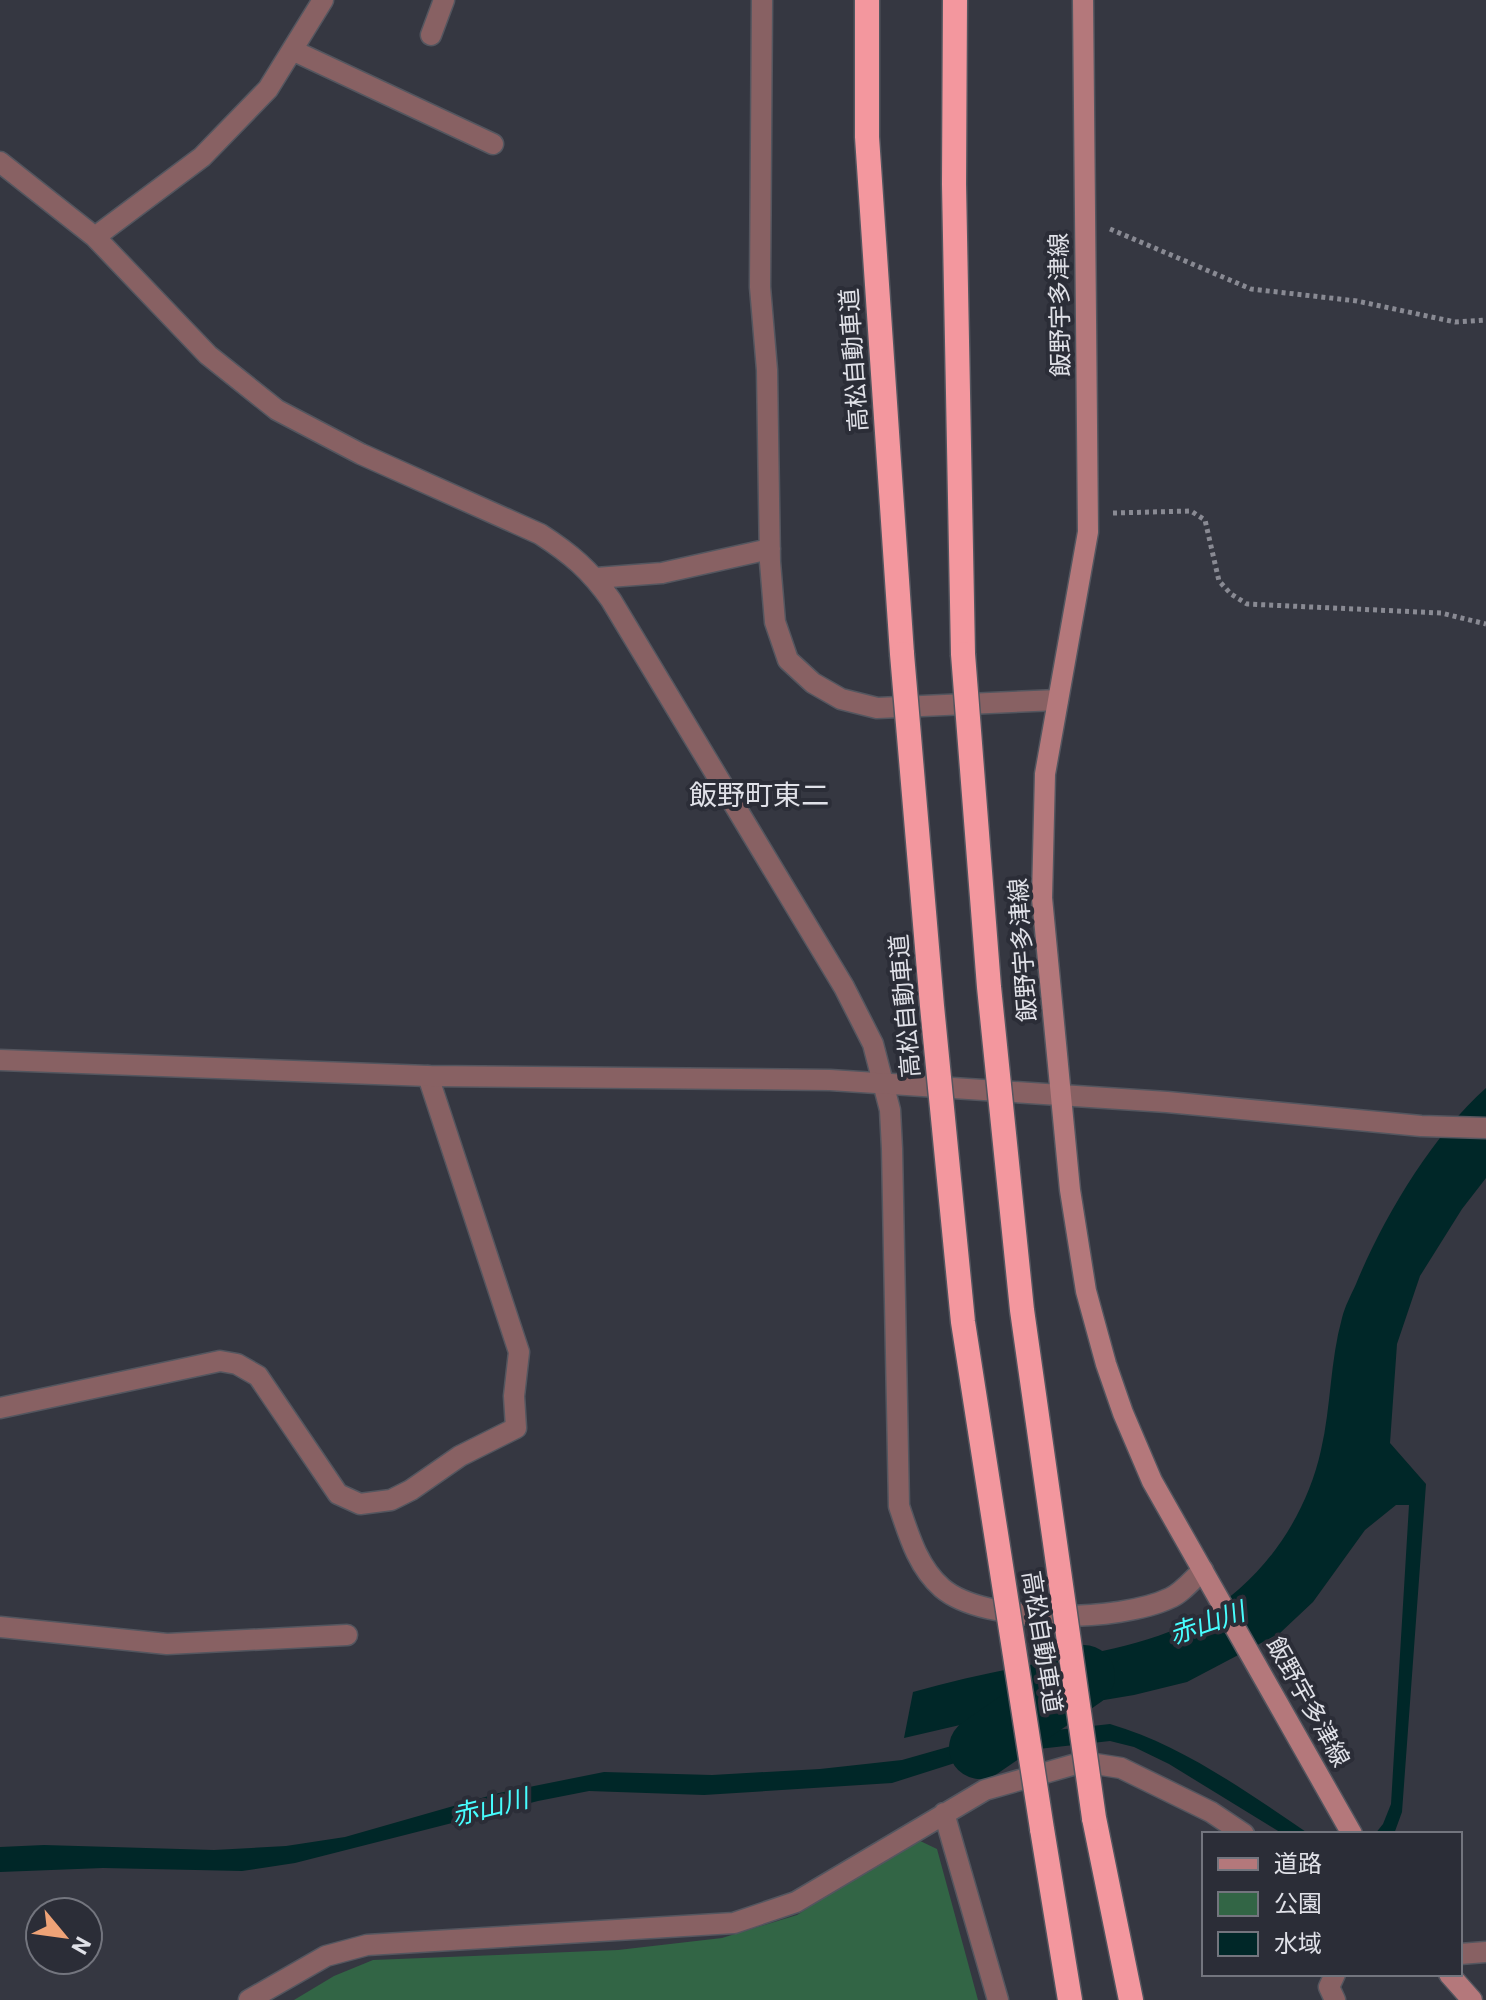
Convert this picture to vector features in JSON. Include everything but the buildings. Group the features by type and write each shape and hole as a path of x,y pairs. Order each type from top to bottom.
{"highway":[{"name":"高松自動車道","path":"867,0 867,137 902,654 963,1322 1070,2000"},
{"name":"高松自動車道","path":"955,0 954,184 963,654 989,987 1022,1310 1094,1818 1131,2000"}],"main road":[{"name":"飯野宇多津線","path":"1083,0 1088,514 1086,546 1045,774 1042,898 1070,1190 1086,1291 1106,1364 1152,1481 1351,1832"},
{"path":"1451,1976 1472,2000"}],"street":[{"path":"95,237 202,157 268,89 323,0"},
{"path":"431,35 444,0"},
{"path":"762,0 760,287 767,370 770,549 775,622 788,660 813,683 841,699 877,708 1058,700"},
{"path":"292,50 493,144"},
{"path":"0,162 95,237 208,355 277,410 361,454 540,534 567,551 596,578 844,987 873,1044 890,1110 899,1506 910,1539 928,1573 944,1590 970,1604 1034,1616 1100,1614 1146,1607 1172,1598 1207,1578"},
{"path":"596,578 662,573 770,549"},
{"path":"0,1060 428,1076 830,1080 1167,1102 1421,1126 1486,1128"},
{"path":"0,1408 220,1361 237,1364 258,1376 338,1494 360,1504 391,1500 460,1456 516,1428 514,1396 519,1352 428,1076"},
{"path":"0,1627 167,1644 347,1635"},
{"path":"249,2000 326,1956 367,1945 734,1923 796,1902 985,1790 1083,1762 1121,1768 1211,1812 1241,1832"},
{"path":"944,1813 998,2000"},
{"path":"1462,1954 1486,1952"},
{"path":"1334,1976 1329,1987 1335,2000"}],"path":[{"path":"1085,218 1251,289 1357,301 1455,322 1486,320"},
{"path":"1088,514 1191,511 1205,520 1219,581 1231,594 1247,604 1441,613 1486,624"}],"green space":[{"path":"916,1839 937,1849 978,2000 294,2000 334,1976 373,1960 618,1950 722,1938 797,1915"}],"water":[{"path":"1486,1088 1486,1178 1462,1209 1420,1276 1397,1344 1390,1443 1426,1484 1402,1812 1395,1832 1377,1832 1391,1804 1409,1505 1396,1505 1365,1530 1313,1602 1280,1633 1187,1682 1134,1695 973,1722 904,1738 913,1692 1159,1636 1222,1603 1262,1567 1292,1523 1314,1475 1346,1305 1380,1232 1411,1179 1466,1107"},
{"path":"1110,1724 1188,1757 1306,1832 1280,1832 1169,1764 1134,1747 1110,1741 977,1756 892,1783 704,1795 589,1791 538,1801 295,1863 242,1871 103,1868 0,1872 0,1847 44,1845 214,1850 286,1846 345,1837 499,1793 604,1772 712,1775 820,1769 902,1760 976,1739"}],"waterway":[{"name":"赤山川","path":"980,1748 1084,1676"}],"district":[{"name":"飯野町東二","path":"759,795"}]}
